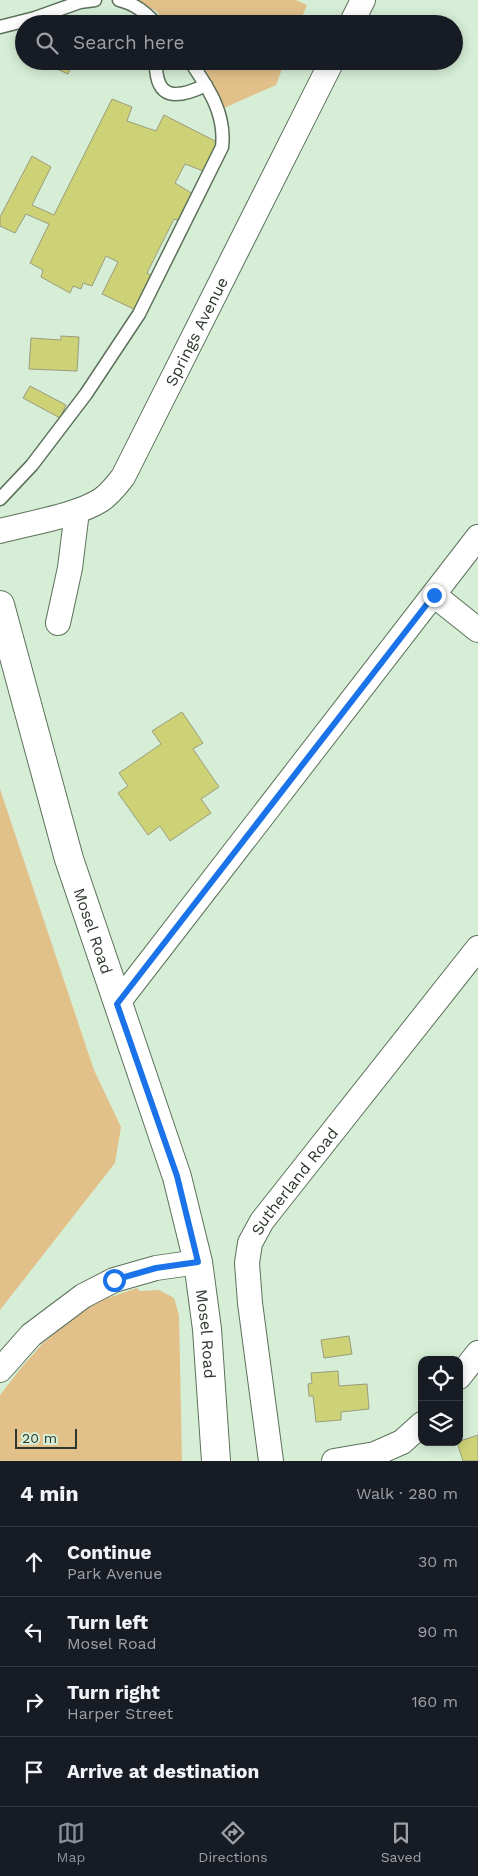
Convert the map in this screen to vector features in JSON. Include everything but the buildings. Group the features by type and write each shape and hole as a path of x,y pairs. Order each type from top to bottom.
{"street":[{"path":"356,15 363,0"},
{"name":"Springs Avenue","path":"0,530 78,511 100,500 112,491 122,477 327,70"},
{"path":"58,623 70,568 78,511"},
{"path":"117,1004 478,537"},
{"path":"434,595 478,630"},
{"name":"Mosel Road","path":"0,605 69,859 177,1176 198,1262 207,1329 216,1461"},
{"name":"Sutherland Road","path":"271,1461 250,1303 247,1263 250,1243 262,1221 478,948"},
{"path":"0,1370 31,1334 83,1296 114,1280 156,1268 198,1262"},
{"path":"463,1372 478,1353"},
{"path":"334,1461 374,1454 402,1442 418,1428"}],"lane":[{"path":"43,15 80,2 95,0"},
{"path":"119,0 138,7 149,15"},
{"path":"0,27 15,23"},
{"path":"157,70 157,78 162,89 167,93 174,95 206,85"},
{"path":"0,499 32,465 91,386 139,314 222,147 222,124 216,106 196,70"}],"shaded area":[{"path":"132,0 296,0 307,5 303,15 160,15 155,10"},
{"path":"204,70 282,70 276,85 224,108"},
{"path":"0,789 94,1070 121,1127 115,1163 0,1310"},
{"path":"137,1288 140,1291 159,1290 174,1298 179,1315 182,1461 0,1461 0,1395 21,1368 43,1343 99,1301"}],"route":[{"path":"114,1280 156,1268 198,1262 177,1176 117,1004 434,595"}]}
